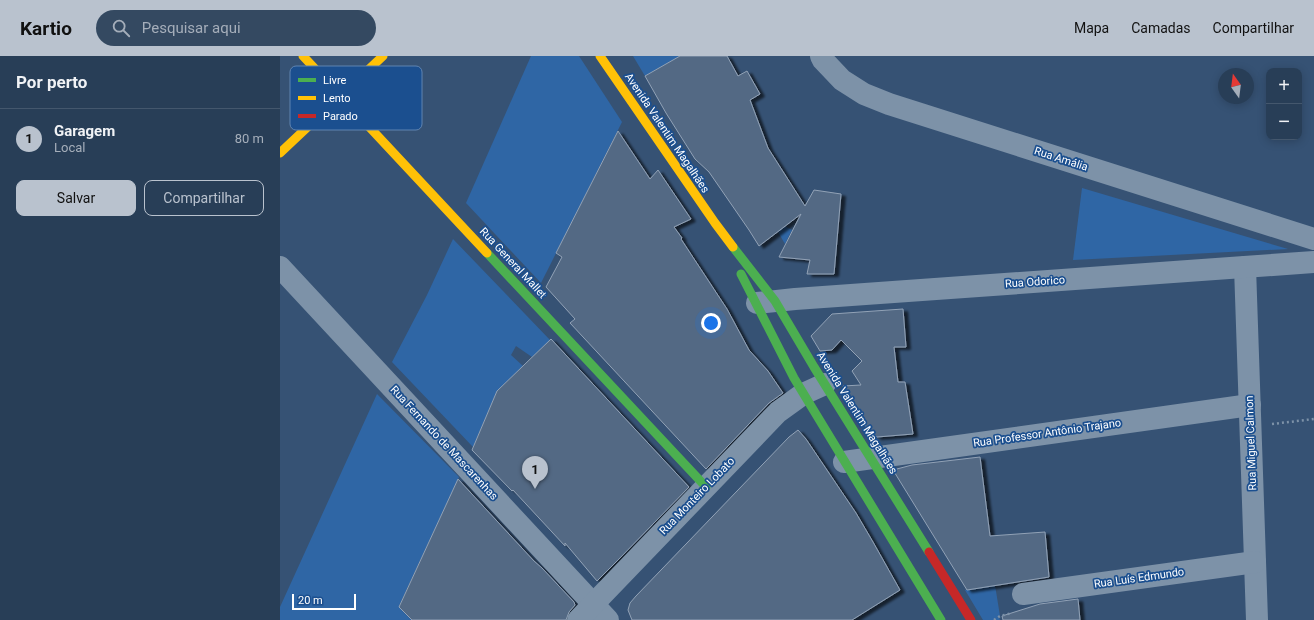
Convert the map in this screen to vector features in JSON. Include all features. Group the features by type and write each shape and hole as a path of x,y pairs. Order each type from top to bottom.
{"main road":[{"name":"Rua General Mallet","path":"302,56 312,66"},
{"path":"372,66 383,56"},
{"name":"Avenida Valentim Magalhães","path":"600,56 715,223 766,302 794,378 941,620"},
{"path":"280,153 304,130"},
{"name":"Rua General Mallet","path":"372,130 706,487"},
{"name":"Avenida Valentim Magalhães","path":"715,223 766,302 826,384 971,620"}],"street":[{"name":"Rua Amália","path":"821,56 842,80 864,94 889,104 1314,239"},
{"name":"Rua Odorico","path":"766,302 1314,262"},
{"name":"Rua Fernando de Mascarenhas","path":"280,267 608,620"},
{"name":"Rua Miguel Calmon","path":"1244,267 1257,620"},
{"name":"Rua Monteiro Lobato","path":"578,620 778,412 803,394 826,384"},
{"name":"Rua Professor Antônio Trajano","path":"844,462 1250,416"},
{"name":"Rua Luís Edmundo","path":"1018,603 1255,562"}],"path":[{"path":"1250,416 1314,419"},
{"path":"994,620 1018,603"}],"shaded area":[{"path":"531,56 579,56 622,122 541,283 466,203"},
{"path":"633,56 680,56 645,76"},
{"path":"1082,188 1288,249 1289,249 1073,260"},
{"path":"770,218 792,230 785,244"},
{"path":"453,239 550,340 532,357 516,346 511,355 523,366 497,391 473,447 392,362 427,295"},
{"path":"377,394 459,477 399,606 413,620 280,620 280,607"},
{"path":"995,585 1000,620 983,620 965,590"}],"building":[{"path":"680,56 727,56 738,76 747,71 760,94 750,100 768,148 805,206 814,190 841,194 834,274 807,274 810,260 779,257 801,214 759,246 709,172 695,159 645,76"},
{"path":"618,131 650,179 658,170 691,219 674,227 727,309 749,350 768,371 783,393 769,403 706,469 570,323 575,319 546,287 562,257 556,253"},
{"path":"903,309 906,347 894,347 898,382 905,382 913,434 877,437 867,428 843,386 861,385 852,371 862,361 841,340 832,350 820,351 811,336 832,314"},
{"path":"551,339 689,487 597,581 565,543 565,546 513,490 512,491 472,450 497,391"},
{"path":"798,430 806,439 856,513 900,590 852,620 632,620 628,610 630,603 636,596 789,437"},
{"path":"980,457 990,536 1045,532 1049,577 967,590 893,470 912,465"},
{"path":"458,479 574,602 575,605 569,612 566,620 412,620 399,607"},
{"path":"1078,599 1080,620 1003,620 1002,616 1040,604"}],"traffic: fast":[{"path":"733,247 775,301 814,367 929,552"},
{"path":"487,253 706,487"},
{"path":"741,274 794,378 941,620"}],"traffic: slow":[{"path":"303,56 312,66"},
{"path":"372,66 383,56"},
{"path":"600,56 733,247"},
{"path":"280,153 304,130"},
{"path":"372,130 487,253"}],"traffic: jam":[{"path":"929,552 971,620"}],"place":[{"name":"Garagem","path":"535,489"}]}
